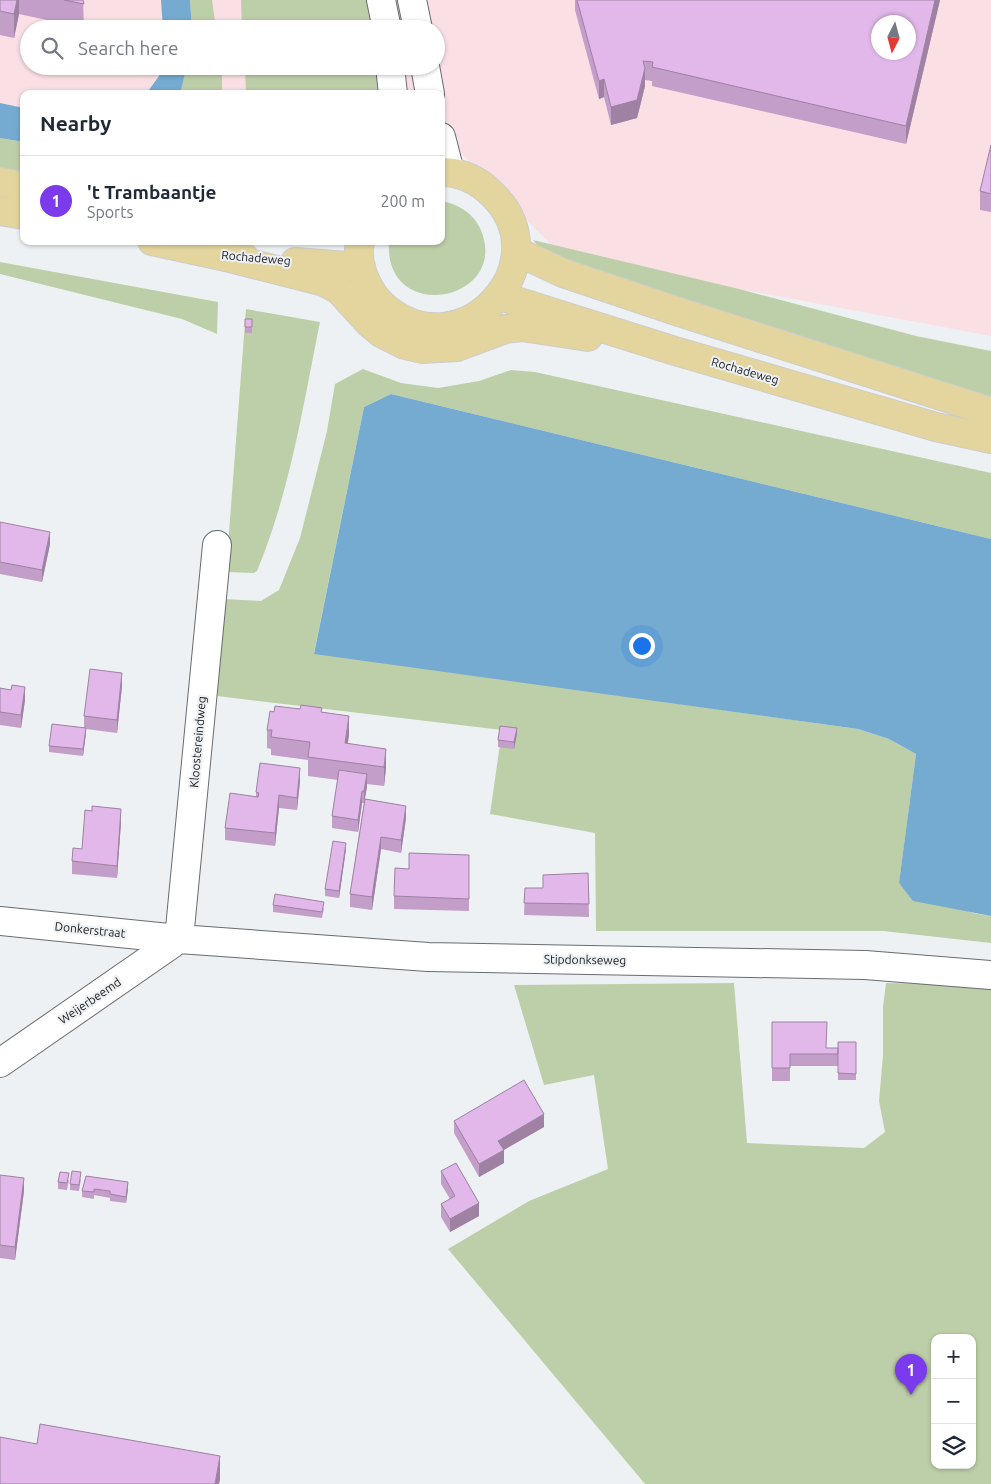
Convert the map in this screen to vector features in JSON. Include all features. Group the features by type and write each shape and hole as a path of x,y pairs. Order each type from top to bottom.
{"main road":[{"path":"360,254 373,294 394,315 422,326 449,327 465,322 484,312 500,296 511,276 516,251 515,237 510,220 497,199 476,182 446,172"},
{"path":"0,182 20,186"},
{"path":"0,211 20,214"},
{"name":"Rochadeweg","path":"172,245 226,256 360,254"},
{"path":"516,251 563,273 991,412"},
{"path":"226,256 324,282 339,290 368,322 381,333 405,345 431,349 457,347 505,328 522,327 675,351"},
{"name":"Rochadeweg","path":"500,296 675,351 936,427 991,440"}],"street":[{"path":"381,0 385,20"},
{"path":"412,0 416,20"},
{"path":"391,75 393,90"},
{"path":"427,75 429,90"},
{"name":"Kloostereindweg","path":"179,939 217,545"},
{"name":"Donkerstraat","path":"0,921 179,939"},
{"name":"Stipdonkseweg","path":"179,939 428,958 865,965 991,975"},
{"name":"Weijerbeemd","path":"0,1063 179,939"}],"shaded area":[{"path":"0,0 991,0 991,336 562,256 445,137 445,90 20,90 20,170 0,167"}],"green space":[{"path":"190,0 212,0 215,20 191,20"},
{"path":"241,0 372,0 377,20 242,20"},
{"path":"185,75 222,75 222,90 181,90"},
{"path":"245,75 384,75 386,90 246,90"},
{"path":"0,138 20,141 20,174 0,170"},
{"path":"445,202 453,204 469,213 477,222 485,253 479,273 464,287 445,294 424,294 405,286 393,268 390,245 445,245"},
{"path":"533,240 739,289 916,336 991,351 991,405 545,255"},
{"path":"0,262 218,302 217,334 182,319 0,274"},
{"path":"246,309 320,322 287,480 268,541 257,571 254,573 226,572"},
{"path":"363,369 401,383 438,388 479,381 511,370 535,372 991,473 991,539 391,394 364,407 314,653 858,729 889,739 916,754 899,884 973,913 991,916 991,943 883,931 596,931 595,833 490,814 502,730 217,696 224,599 261,601 279,590 300,538 327,431 335,384"},
{"path":"734,983 747,1143 864,1148 885,1132 879,1101 883,1055 883,1007 886,983 946,984 991,989 991,1484 645,1484 448,1249 529,1201 608,1169 594,1075 544,1085 514,985"}],"water":[{"path":"161,0 190,0 191,20 162,20"},
{"path":"185,75 181,90 149,90 159,76"},
{"path":"0,103 20,107 20,141 0,138"},
{"path":"391,394 991,539 991,916 913,901 899,883 916,754 889,739 858,729 314,654 364,407"}],"building":[{"path":"0,0 17,0 14,14 0,11"},
{"path":"64,0 83,0 84,4"},
{"path":"577,0 935,0 906,126 652,67 653,62 643,61 645,68 637,100 611,107 604,79 599,81"},
{"path":"991,145 991,194 980,191"},
{"path":"245,319 252,319 252,327 245,327"},
{"path":"0,522 50,532 42,570 0,562"},
{"path":"90,669 122,673 117,720 84,716"},
{"path":"12,685 25,687 21,715 0,712 0,688 11,690"},
{"path":"301,705 322,708 321,712 349,716 345,743 386,749 384,767 308,757 310,742 271,737 272,730 267,730 270,711 274,712 275,706 300,709"},
{"path":"52,724 86,728 83,749 49,746"},
{"path":"500,726 517,728 514,742 498,740"},
{"path":"260,763 300,768 297,798 279,795 275,833 225,828 230,793 258,797 259,793 256,792"},
{"path":"339,770 367,774 364,791 362,791 358,820 332,816"},
{"path":"365,799 406,806 401,840 381,837 372,897 350,894"},
{"path":"92,806 121,809 117,866 72,861 73,848 82,849 85,810 92,811"},
{"path":"333,841 346,843 339,891 325,889"},
{"path":"409,853 469,855 469,899 394,896 395,868 409,869"},
{"path":"588,873 589,904 524,903 525,888 543,888 543,875"},
{"path":"275,894 324,902 322,912 273,905"},
{"path":"772,1022 827,1022 826,1048 838,1048 838,1054 790,1054 790,1068 772,1068"},
{"path":"838,1042 856,1042 856,1074 838,1073"},
{"path":"524,1080 544,1114 498,1141 504,1150 479,1164 454,1121"},
{"path":"456,1163 479,1203 450,1219 441,1204 455,1196 441,1171"},
{"path":"72,1171 81,1172 79,1185 70,1184"},
{"path":"60,1172 69,1173 67,1183 58,1182"},
{"path":"0,1175 24,1178 15,1247 0,1245"},
{"path":"86,1176 128,1182 126,1197 110,1194 110,1191 94,1189 94,1192 82,1191"},
{"path":"40,1424 220,1456 215,1484 0,1484 0,1437 37,1444"}],"place":[{"name":"'t Trambaantje","path":"911,1395"}]}
